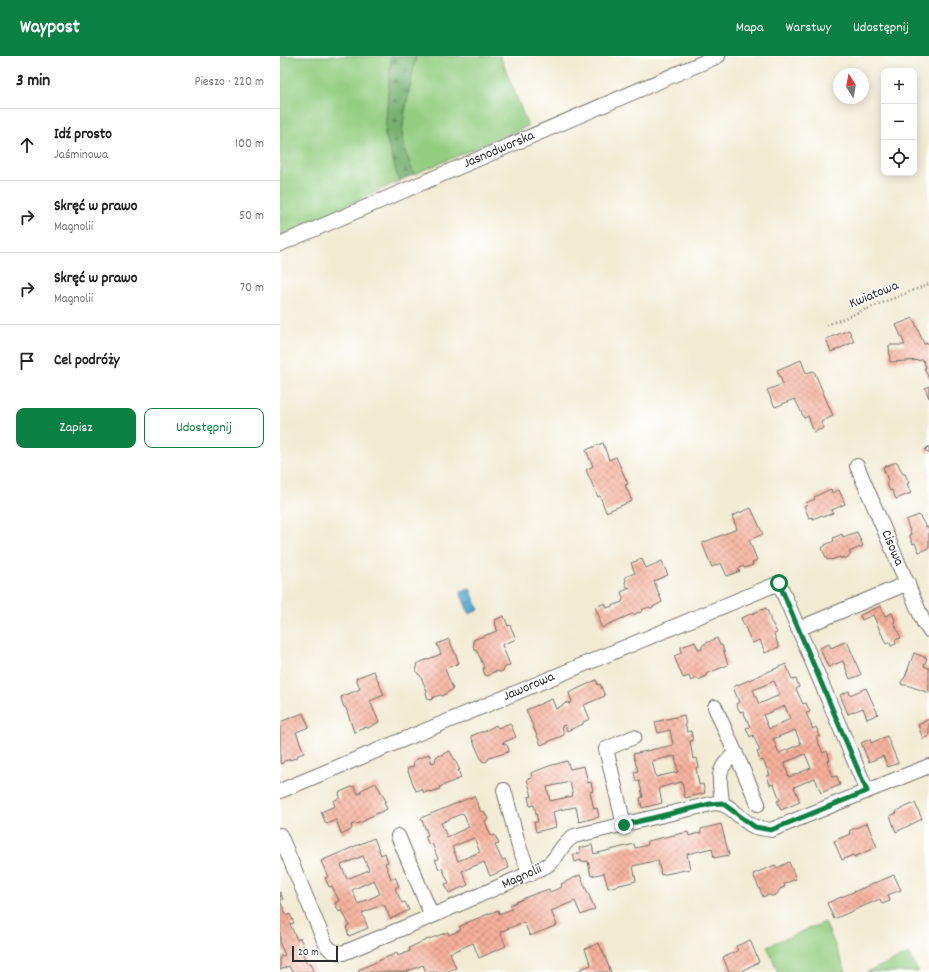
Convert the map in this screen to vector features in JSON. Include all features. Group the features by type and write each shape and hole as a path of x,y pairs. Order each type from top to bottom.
{"street":[{"name":"Jasnodworska","path":"280,244 718,56"},
{"name":"Cisowa","path":"857,466 924,623 929,630"},
{"name":"Jaworowa","path":"280,791 779,583 798,629"},
{"path":"867,791 798,629 908,583"},
{"path":"715,707 758,804"},
{"path":"624,825 606,749 634,737"},
{"path":"736,753 727,760 720,770 722,803 755,827 771,830 929,766"},
{"path":"504,790 520,847 530,874"},
{"name":"Magnolii","path":"280,835 326,945 332,951 343,953 530,874 551,863 562,844 574,836 710,804 722,803"},
{"path":"398,836 432,916"}],"path":[{"name":"Kwiatowa","path":"827,325 929,284"}],"green space":[{"path":"280,56 391,56 385,134 399,181 280,236"},
{"path":"391,56 416,56 404,116 402,134 405,151 414,174 399,181 385,134"},
{"path":"416,56 500,56 528,126 414,174 405,151 402,134 404,116"},
{"path":"825,922 846,972 778,972 767,946"},
{"path":"909,954 918,972 867,972"}],"water":[{"path":"470,589 479,610 469,614 460,592"}],"building":[{"path":"913,318 924,344 929,343 929,379 924,368 926,368 923,360 890,362 889,345 905,345 896,325"},
{"path":"849,330 854,342 831,352 826,339"},
{"path":"801,360 806,373 814,371 833,416 821,422 824,428 814,432 808,416 804,418 795,399 775,407 767,390 783,384 777,370"},
{"path":"929,386 929,398 925,388"},
{"path":"603,443 609,460 616,457 628,484 625,485 632,501 606,512 600,496 598,497 586,470 593,466 586,450"},
{"path":"929,446 929,454 925,450"},
{"path":"897,462 903,474 905,474 911,493 896,499 886,482 888,481 883,467"},
{"path":"831,489 832,493 839,490 845,504 832,510 833,513 823,517 822,515 813,519 812,517 809,518 804,506 807,505 806,503 815,499 814,497"},
{"path":"751,508 763,534 749,540 757,560 752,563 753,565 744,568 743,566 738,569 740,571 727,576 721,563 712,567 702,543 737,529 732,516"},
{"path":"919,515 926,527 929,529 929,548 919,552 909,535 911,534 906,520"},
{"path":"857,532 863,546 849,552 851,555 845,559 843,557 841,559 840,557 827,560 822,548 825,545 834,541 833,538 842,534 843,537"},
{"path":"642,559 646,568 662,561 668,575 654,581 662,602 651,608 649,607 643,609 640,613 638,612 634,615 632,614 603,628 601,627 599,621 600,619 595,607 605,603 607,608 622,602 623,598 621,592 630,588 627,587 625,583 625,577 635,573 631,563"},
{"path":"881,606 885,616 892,613 901,638 895,640 896,644 891,646 890,642 886,644 873,615 862,620 860,615"},
{"path":"766,608 770,621 777,633 774,634 779,647 765,653 760,640 752,643 741,618"},
{"path":"504,616 516,639 502,645 510,665 500,672 497,671 491,673 488,676 485,675 483,669 484,667 477,651 473,646 473,640 497,631 495,620"},
{"path":"717,638 720,645 722,645 728,665 706,674 707,676 698,680 697,678 691,681 689,676 683,678 674,656 681,653 681,647 695,642 699,650 702,649 704,644"},
{"path":"449,639 459,663 445,669 453,689 442,696 440,695 434,697 431,700 428,699 426,693 427,691 420,675 416,670 416,664 441,654 437,644"},
{"path":"847,641 861,675 850,679 843,661 828,667 820,648 829,644 831,648"},
{"path":"914,653 927,658 924,666 929,668 929,693 907,685 902,685 901,682 905,677"},
{"path":"786,664 792,680 796,679 799,687 796,689 803,704 806,703 810,712 806,713 813,729 816,727 820,736 816,737 823,753 827,751 830,760 827,761 833,777 837,776 840,785 821,793 815,778 794,787 800,802 781,810 777,801 780,800 774,784 770,785 767,776 770,775 763,760 760,761 757,752 760,751 753,735 750,737 746,728 750,727 743,711 740,712 736,704 739,702 733,687","holes":["774,681 780,695 759,704 753,690","785,706 790,719 769,729 763,715","795,730 801,744 779,753 773,739","805,754 811,768 789,777 784,763"]},
{"path":"374,671 384,695 370,701 379,722 368,728 365,727 354,732 341,697 360,689 356,678"},
{"path":"596,680 598,685 600,684 605,696 584,705 590,719 567,731 565,725 562,726 564,735 541,745 526,710 552,699 556,709 568,702 569,704 572,702 569,693"},
{"path":"866,688 878,714 867,719 863,708 848,714 840,695 849,691 850,695"},
{"path":"303,713 309,727 296,732 304,753 298,755 297,758 284,761 282,764 280,763 280,722"},
{"path":"684,715 687,732 691,731 693,741 690,741 693,759 697,758 699,767 696,767 699,785 703,784 705,793 685,798 682,782 669,785 659,788 662,803 642,808 640,798 643,797 639,780 636,781 634,772 638,771 633,754 673,745 670,730 658,733 655,722","holes":["675,756 678,772 656,777 652,761"]},
{"path":"929,719 929,736 923,739 918,725"},
{"path":"510,723 516,737 502,743 507,745 509,750 508,752 489,758 486,762 482,761 471,736 484,732 496,725 498,728"},
{"path":"887,736 898,763 888,767 883,756 869,762 861,743 870,739 871,743"},
{"path":"450,751 460,770 458,770 461,778 431,792 424,793 422,789 416,791 407,769 414,766 413,763 415,760 429,754 432,763 435,762 436,757"},
{"path":"567,761 570,769 584,766 588,783 591,782 593,791 590,792 594,809 597,808 599,817 579,822 576,807 564,809 553,812 556,827 536,832 534,822 538,822 534,805 530,806 528,797 532,796 527,779 532,778 531,773","holes":["570,782 573,796 550,801 547,787"]},
{"path":"376,783 386,801 384,802 387,809 357,824 351,825 351,830 343,834 341,833 336,820 326,824 321,812 335,806 333,801 340,798 340,792 354,786 358,794 361,793 361,790"},
{"path":"474,796 481,812 484,811 488,819 485,821 491,836 495,835 499,844 495,845 502,860 505,859 509,868 490,876 484,862 462,871 468,885 449,893 445,884 449,883 442,868 439,869 435,860 438,859 432,843 429,845 425,836 428,835 421,818","holes":["463,813 469,827 447,837 441,823","474,838 480,852 458,861 452,847"]},
{"path":"915,803 922,819 896,832 890,816 897,813 896,811"},
{"path":"867,823 877,847 854,857 853,855 842,860 834,841 850,834 849,831"},
{"path":"721,824 729,855 714,858 712,848 687,854 690,869 661,875 658,860 633,866 636,881 608,888 604,873 591,876 588,861 581,862 581,860 575,862 573,854 580,853 579,848 592,845 594,854 634,844 635,848 648,845 647,841 688,832 689,836 701,833 701,829"},
{"path":"374,838 381,855 385,853 388,862 385,863 391,879 395,877 399,886 395,888 402,903 405,902 409,910 390,919 384,904 362,913 368,928 349,936 346,927 349,925 342,910 339,912 335,903 339,901 332,886 329,887 325,878 328,877 321,861","holes":["363,856 369,870 347,879 341,865","374,880 380,894 358,904 352,890"]},
{"path":"789,862 796,879 784,884 785,887 780,889 777,894 763,897 753,874 775,865 777,868"},
{"path":"580,875 595,909 581,915 575,901 551,911 557,925 530,936 524,922 500,932 506,946 479,958 473,943 450,953 456,968 446,972 426,972 423,965 406,972 359,972 358,970 397,953 398,956 410,951 409,948 421,942 448,932 449,935 461,930 459,927 498,910 499,914 512,909 510,905 549,889 550,892 562,887 561,884"},
{"path":"894,875 901,890 888,895 890,901 882,904 880,899 834,919 827,903"},
{"path":"280,892 283,899 280,901"},
{"path":"280,901 287,916 290,914 294,923 290,924 297,940 300,938 304,947 301,949 307,964 311,963 313,972 292,972 289,966 280,970 280,957 285,955 280,944"},
{"path":"750,940 759,962 739,972 729,972 723,957 738,951 736,946"},
{"path":"599,943 611,972 574,972 591,965 585,949"}],"route":[{"path":"624,825 710,804 722,803 755,827 771,830 867,791 779,583"}]}
